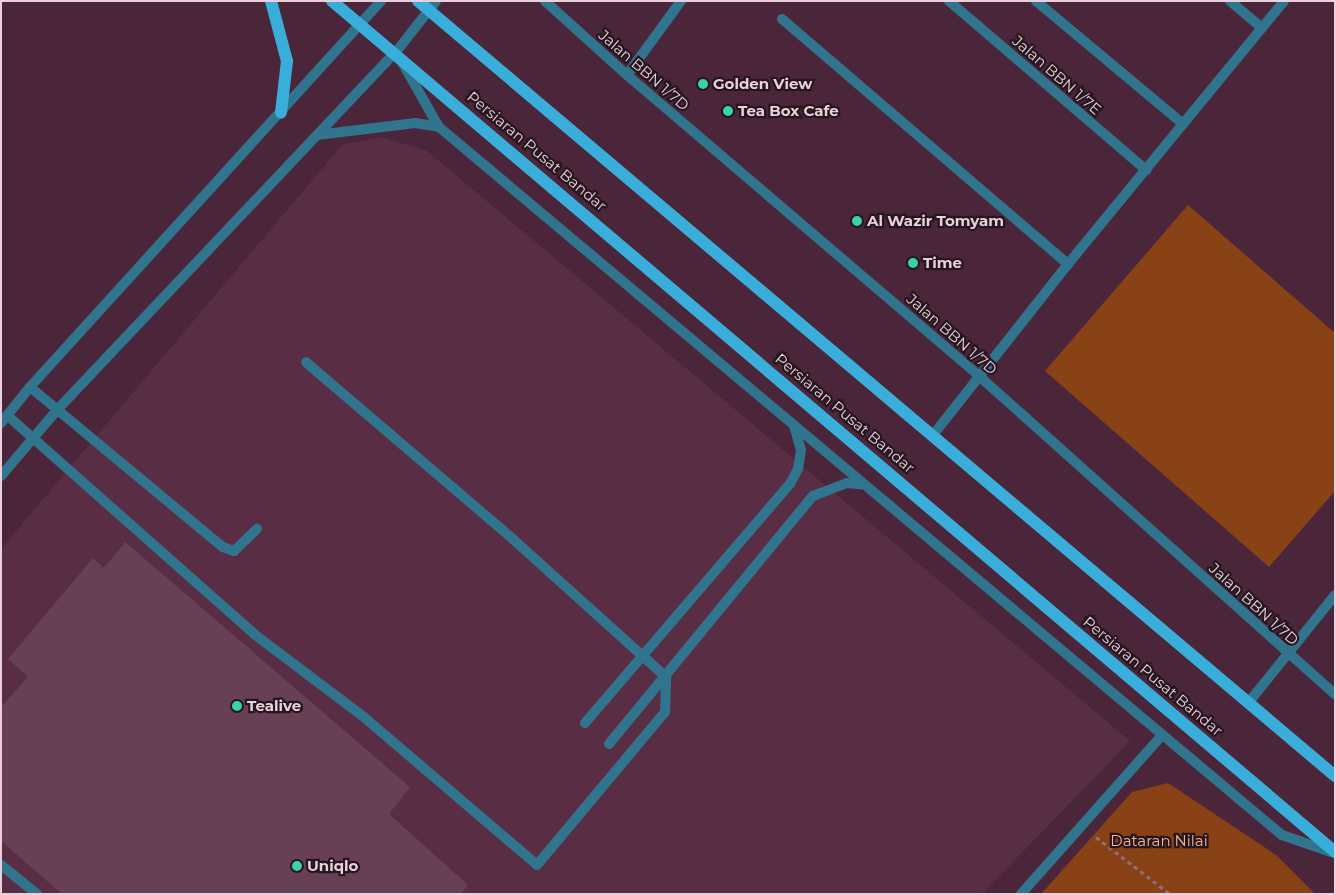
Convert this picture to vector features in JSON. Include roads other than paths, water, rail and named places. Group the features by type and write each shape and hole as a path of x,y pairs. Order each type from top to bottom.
{"main road":[{"path":"271,1 287,61 281,113"},
{"name":"Persiaran Pusat Bandar","path":"332,1 396,52 1335,853"},
{"path":"418,1 432,6 1335,776"}],"street":[{"path":"306,362 666,677 665,712 537,865 365,718 254,634 31,438 4,420 30,387 362,26 381,1"},
{"name":"Jalan BBN 1/7D","path":"545,1 626,75 979,376 1287,654 1335,694"},
{"path":"626,75 681,1"},
{"name":"Jalan BBN 1/7E","path":"949,1 1146,170"},
{"path":"1036,1 1183,124"},
{"path":"1230,1 1262,28"},
{"path":"933,435 1068,264 1284,1"},
{"path":"1,476 31,438 57,410 396,52 432,6"},
{"path":"782,19 1068,264"},
{"path":"396,52 439,127 1282,835 1335,853"},
{"path":"317,135 415,123 439,127"},
{"path":"30,387 223,547 234,551 257,529"},
{"path":"585,723 790,484 798,469 801,450 794,425"},
{"path":"609,744 814,496 847,483 865,485"},
{"path":"1249,702 1335,595"},
{"path":"1021,894 1162,735"},
{"path":"1,865 37,894"}],"place":[{"name":"Golden View","path":"703,84"},
{"name":"Tea Box Cafe","path":"728,111"},
{"name":"Al Wazir Tomyam","path":"857,221"},
{"name":"Time","path":"913,263"},
{"name":"Tealive","path":"237,706"},
{"name":"Uniqlo","path":"297,866"}],"park label":[{"name":"Dataran Nilai","path":"1159,841"}]}
